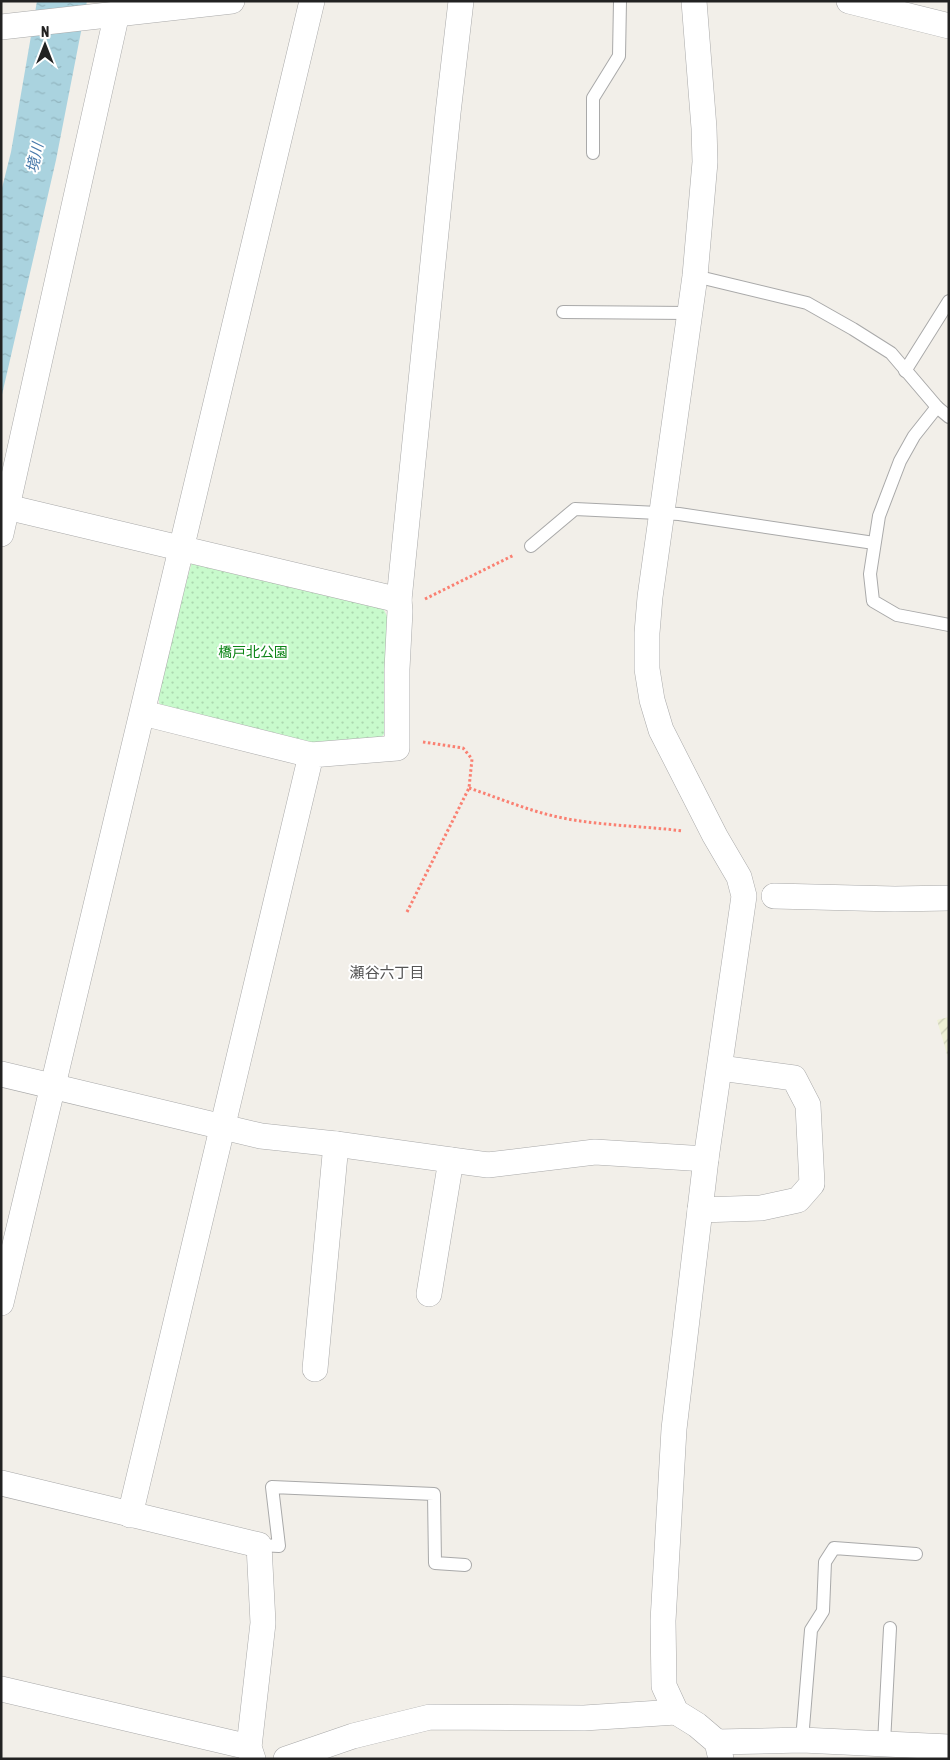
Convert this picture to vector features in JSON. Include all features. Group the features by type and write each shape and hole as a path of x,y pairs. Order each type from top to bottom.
{"street":[{"path":"1,26 232,1"},
{"path":"1,1304 312,1"},
{"path":"143,713 311,755 396,748 396,669 399,606 448,113 461,1"},
{"path":"694,1 705,162 694,276 663,514 650,598 647,633 647,669 652,700 661,730 738,877 744,896 706,1159 674,1429 663,1621 664,1686 676,1712 697,1725 719,1750 802,1740 949,1747"},
{"path":"849,1 949,26"},
{"path":"1,534 112,13"},
{"path":"7,507 181,548 399,606"},
{"path":"130,1515 311,755"},
{"path":"738,877 774,896 895,900 949,898"},
{"path":"740,918 774,896"},
{"path":"700,1210 760,1208 798,1200 812,1184 808,1105 794,1078 720,1068"},
{"path":"1,1074 261,1136 336,1144 488,1165 594,1152 706,1159"},
{"path":"315,1369 336,1144"},
{"path":"429,1294 451,1160"},
{"path":"1,1484 259,1545 263,1623 251,1753 1,1689"},
{"path":"286,1759 352,1736 430,1717 584,1718 676,1712"}],"lane":[{"path":"593,152 593,98 619,56 620,1"},
{"path":"694,276 807,303 853,328 891,353 904,371 937,407 949,417"},
{"path":"904,371 949,301"},
{"path":"563,312 689,313"},
{"path":"937,407 914,436 900,461 879,516 870,574 873,601 897,615 949,626"},
{"path":"531,546 575,509 679,514 874,543"},
{"path":"259,1545 279,1546 272,1487 434,1494 435,1563 465,1565"},
{"path":"802,1740 811,1630 824,1610 825,1562 834,1548 916,1554"},
{"path":"884,1743 890,1628"}],"path":[{"path":"399,606 531,546"},
{"path":"396,739 463,748 472,759 469,788 407,912"},
{"path":"469,788 542,813 582,821 652,827 715,836"}],"green space":[{"name":"橋戸北公園","path":"193,558 382,606 390,622 385,733 378,741 322,747 160,708 157,690"},
{"path":"949,1017 949,1061 937,1020"}],"water":[{"name":"境川","path":"37,1 87,1 56,160 1,399 1,192 11,152"}],"district":[{"name":"瀬谷六丁目","path":"387,973"}]}
